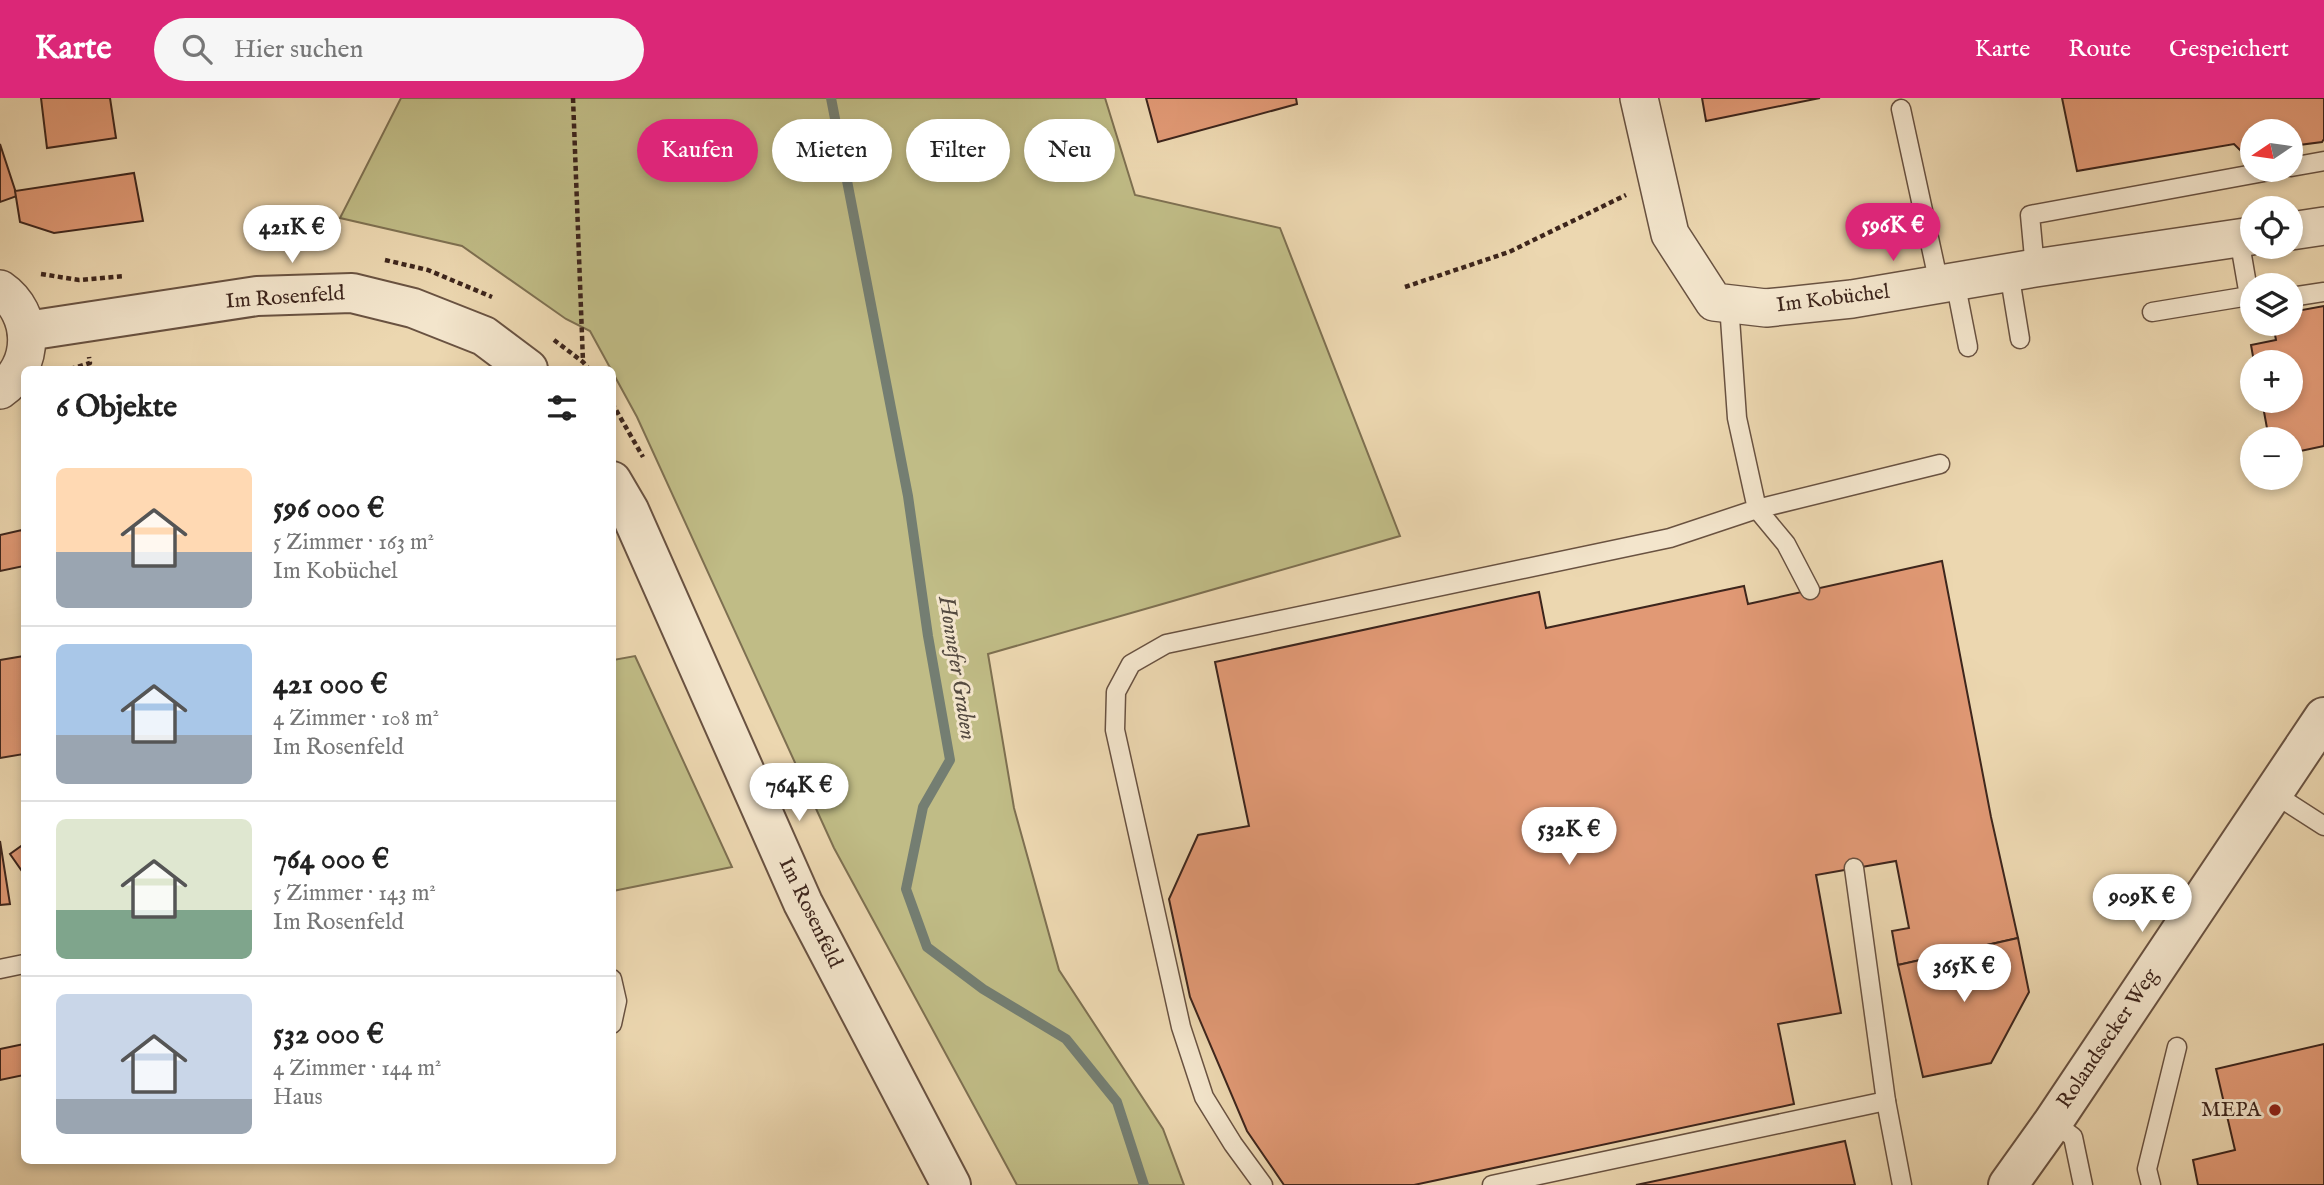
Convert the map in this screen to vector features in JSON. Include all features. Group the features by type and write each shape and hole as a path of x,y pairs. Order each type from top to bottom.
{"street":[{"name":"Im Kobüchel","path":"1639,98 1670,234 1714,302 1766,308 1852,299 2022,270 2240,238"},
{"path":"2303,229 2324,226"},
{"path":"0,289 10,296 21,312 27,331 27,351 21,366"},
{"name":"Im Rosenfeld","path":"27,331 257,296 352,293 413,308 484,336 524,366"},
{"path":"0,390 8,385 21,366"},
{"name":"Im Rosenfeld","path":"616,489 640,534 803,903 951,1185"},
{"name":"Rolandsecker Weg","path":"2008,1185 2324,717"}],"lane":[{"path":"1900,109 1947,283 1968,347"},
{"path":"2303,164 2324,160"},
{"path":"2020,339 2022,270 2030,215 2240,176"},
{"path":"2303,295 2324,292"},
{"path":"2152,312 2240,300"},
{"path":"1729,304 1737,418 1757,509 1786,544 1810,590"},
{"path":"1263,1185 1204,1097 1181,1027 1115,730 1116,692 1131,664 1166,644 1670,538 1757,509 1940,464"},
{"path":"2273,793 2324,826"},
{"path":"1854,868 1886,1101 1902,1185"},
{"path":"0,968 21,964"},
{"path":"2151,1185 2147,1169 2177,1047"},
{"path":"1492,1185 1886,1101"},
{"path":"2053,1122 2073,1137 2083,1185"}],"path":[{"path":"573,98 583,362"},
{"path":"1405,287 1509,252 1658,179"}],"shaded area":[{"path":"401,98 1105,98 1111,119 1024,119 1024,182 1115,182 1115,130 1135,195 1280,228 1400,536 988,654 1014,808 1059,970 1163,1129 1184,1185 1017,1185 834,848 637,417 616,379 616,366 609,366 590,331 566,319 462,246 340,218"},
{"path":"635,656 732,867 616,890 616,659"}],"building":[{"path":"41,98 110,98 116,138 47,148"},
{"path":"1146,98 1296,98 1297,104 1158,142"},
{"path":"1702,98 1820,98 1706,121"},
{"path":"2062,98 2324,98 2322,142 2303,144 2303,119 2240,119 2240,150 2234,144 2077,171"},
{"path":"0,144 17,196 0,202"},
{"path":"134,173 143,221 54,233 20,222 15,191"},
{"path":"2324,306 2324,446 2303,450 2303,427 2267,427 2264,413 2303,413 2303,350 2252,350 2251,345 2276,340 2275,336 2303,336 2303,310"},
{"path":"21,530 21,567 0,571 0,535"},
{"path":"1942,561 1991,817 2018,938 1898,965 1892,931 1909,928 1896,861 1816,875 1841,1013 1778,1024 1794,1104 1414,1185 1284,1185 1247,1131 1190,997 1169,899 1198,835 1249,826 1215,662 1539,592 1546,628 1744,586 1748,604"},
{"path":"21,656 21,754 0,758 0,660"},
{"path":"0,841 10,904 0,905"},
{"path":"21,846 21,870 10,854"},
{"path":"2018,938 2029,992 1991,1063 1923,1077 1898,965"},
{"name":"MEPA","path":"2324,1044 2324,1185 2198,1185 2193,1160 2235,1150 2216,1069"},
{"path":"21,1045 21,1076 0,1080 0,1049"},
{"path":"1845,1141 1855,1185 1636,1185"}],"waterway":[{"name":"Honnefer Graben","path":"831,98 908,496 928,636 950,760 923,807 906,889 927,947 983,989 1066,1039 1117,1102 1144,1185"}],"place":[{"name":"MEPA","path":"2275,1110"}]}
